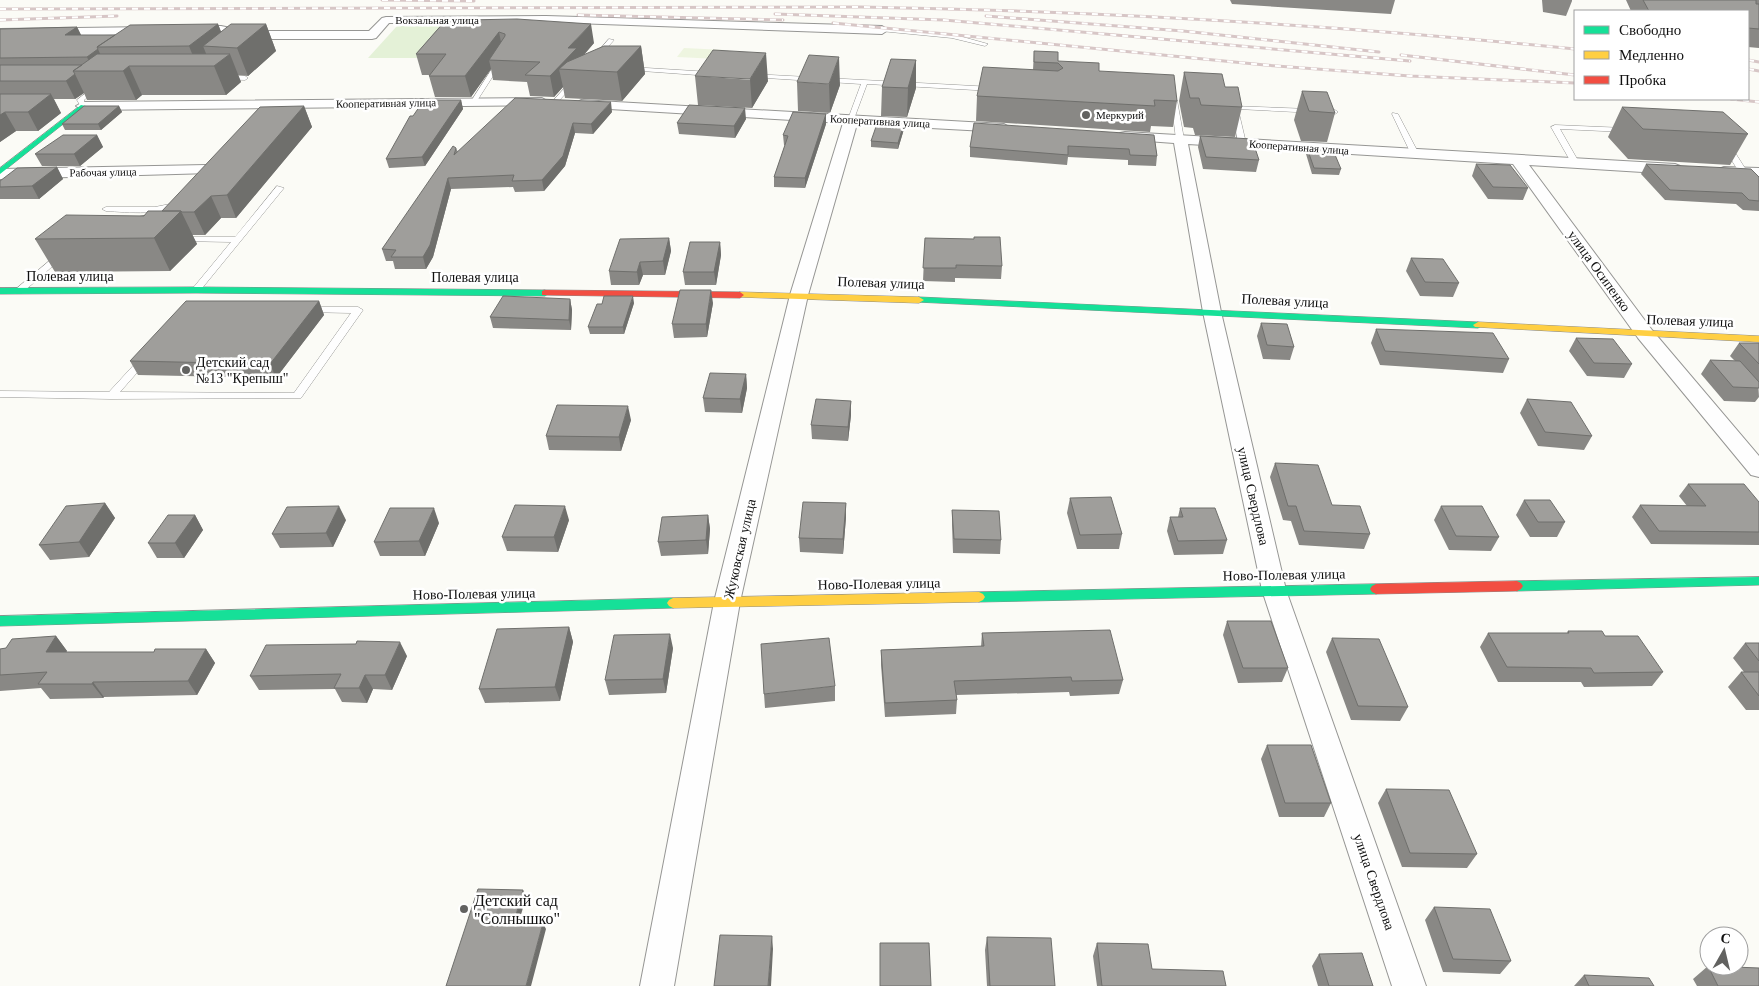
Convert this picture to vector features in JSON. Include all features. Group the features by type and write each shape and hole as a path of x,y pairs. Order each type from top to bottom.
{"street":[{"name":"Вокзальная улица","path":"183,30 222,30 246,35 372,35 386,20 546,19 882,30"},
{"path":"0,33 164,30"},
{"name":"Кооперативная улица","path":"67,106 554,103 1021,129"},
{"path":"0,173 83,106"},
{"name":"Жуковская улица","path":"656,986 727,602 799,295 851,119"},
{"name":"Кооперативная улица","path":"1110,135 1685,170"},
{"name":"улица Свердлова","path":"1180,139 1212,312 1274,590 1409,986"},
{"name":"улица Осипенко","path":"1519,161 1645,334 1759,470"},
{"path":"1714,171 1759,173"},
{"name":"Рабочая улица","path":"0,173 203,175"},
{"name":"Полевая улица","path":"0,291 196,290 799,295 1212,312 1759,339"},
{"name":"Ново-Полевая улица","path":"0,621 727,602 1759,581"}],"lane":[{"path":"882,30 952,36 985,44"},
{"path":"593,60 611,40"},
{"path":"473,102 504,55"},
{"path":"621,69 718,74"},
{"path":"748,76 998,89"},
{"path":"554,103 569,87 583,77"},
{"path":"220,78 245,78"},
{"path":"851,119 864,82"},
{"path":"83,106 80,100 101,84"},
{"path":"1174,100 1180,139"},
{"path":"1242,143 1234,107 1335,112"},
{"path":"1395,114 1416,154"},
{"path":"1576,164 1555,127 1630,130"},
{"path":"1720,142 1727,145 1744,173"},
{"path":"196,290 280,188"},
{"path":"106,209 163,208 174,206 187,193"},
{"path":"169,239 238,240"},
{"path":"19,291 65,251"},
{"path":"0,394 297,396 358,310 299,310"},
{"path":"111,396 150,352"}],"green space":[{"path":"397,26 443,26 417,58 368,58"},
{"path":"684,48 725,50 718,59 677,57"}],"building":[{"path":"1643,0 1756,0 1756,4 1759,4 1759,29 1749,28 1749,10 1648,10"},
{"path":"517,19 591,24 568,48 577,48 550,76 525,75 540,62 489,60 505,36 505,34 499,32 465,76 429,76 446,54 416,54 445,21"},
{"path":"218,24 189,46 97,47 130,25"},
{"path":"231,24 266,24 237,48 203,46"},
{"path":"77,27 65,35 115,35 97,47 98,49 87,57 0,58 0,29"},
{"path":"604,46 641,46 617,72 559,69 567,62"},
{"path":"713,50 766,53 750,79 695,76"},
{"path":"1034,51 1058,52 1058,61 1099,63 1099,71 1174,75 1177,101 1154,100 1155,106 977,96 983,67 1058,71 1063,68 1058,63 1034,62"},
{"path":"97,54 230,54 214,66 129,66 123,71 73,71"},
{"path":"809,55 839,57 829,84 797,82"},
{"path":"891,59 916,60 908,88 882,87"},
{"path":"0,65 82,65 73,71 75,74 66,81 0,81"},
{"path":"1184,72 1222,74 1225,87 1238,87 1242,107 1201,105 1199,98 1190,98"},
{"path":"1302,91 1327,92 1335,113 1309,111"},
{"path":"0,94 51,94 28,112 5,112 0,115"},
{"path":"515,98 611,102 591,124 573,123 563,156 542,180 512,181 514,175 448,178 430,245 423,257 391,257 396,250 382,249 453,146 456,148 454,155"},
{"path":"424,100 461,100 422,157 386,159 410,116 413,116"},
{"path":"689,105 745,108 734,126 677,123"},
{"path":"84,106 119,106 98,124 62,124"},
{"path":"304,106 227,195 211,196 194,212 162,211 260,107"},
{"path":"1622,107 1723,112 1748,134 1643,129"},
{"path":"793,112 826,114 805,178 774,177 788,136 783,135"},
{"path":"878,121 904,123 898,143 871,141"},
{"path":"974,123 1154,135 1157,156 1130,155 1129,149 1068,146 1068,155 970,147"},
{"path":"63,135 97,135 74,154 35,154"},
{"path":"1200,136 1252,139 1259,160 1206,157"},
{"path":"1307,148 1333,150 1341,169 1314,168"},
{"path":"1476,164 1510,165 1528,188 1493,187"},
{"path":"1646,164 1751,169 1759,177 1759,201 1749,200 1742,193 1670,190"},
{"path":"57,167 32,186 0,187 0,181 17,168"},
{"path":"148,211 181,211 154,238 35,239 66,215 144,216"},
{"path":"974,237 1000,237 1002,266 956,265 956,268 923,268 925,238 974,239"},
{"path":"669,238 663,261 640,262 637,272 609,271 620,239"},
{"path":"690,242 720,242 714,272 683,272"},
{"path":"1411,258 1443,259 1459,283 1425,282"},
{"path":"680,290 711,290 706,324 672,324"},
{"path":"503,296 570,299 569,320 490,317"},
{"path":"604,296 633,296 623,327 588,327 597,304 602,304"},
{"path":"186,301 319,301 270,364 130,361"},
{"path":"1261,323 1287,324 1294,347 1267,345"},
{"path":"1376,329 1493,333 1509,359 1385,351"},
{"path":"1576,338 1613,339 1632,364 1594,363"},
{"path":"1739,343 1759,343 1759,364"},
{"path":"1710,360 1740,361 1759,382 1759,388 1733,387"},
{"path":"710,373 746,374 740,399 703,398"},
{"path":"816,399 851,401 848,427 811,425"},
{"path":"1527,399 1571,402 1592,436 1545,432"},
{"path":"557,405 628,406 619,437 546,436"},
{"path":"1275,463 1318,465 1332,505 1360,506 1370,534 1304,531 1296,506 1288,506"},
{"path":"1688,484 1744,484 1759,502 1759,532 1659,531 1640,505 1706,506"},
{"path":"1111,497 1122,534 1080,535 1070,498"},
{"path":"1524,500 1550,500 1565,522 1538,522"},
{"path":"803,502 846,503 843,539 799,538"},
{"path":"105,503 79,542 39,545 66,506"},
{"path":"515,505 565,506 554,537 502,537"},
{"path":"339,506 326,533 272,534 287,507"},
{"path":"1441,506 1482,506 1499,537 1456,536"},
{"path":"390,508 434,508 419,541 374,542"},
{"path":"1180,508 1215,508 1227,540 1178,541 1170,517 1183,517"},
{"path":"952,510 999,511 1001,540 954,539"},
{"path":"168,515 195,515 175,543 148,543"},
{"path":"708,515 706,540 658,542 662,517"},
{"path":"1227,621 1271,621 1288,668 1243,668"},
{"path":"569,627 555,687 479,689 497,629"},
{"path":"1110,630 1123,680 1072,681 1071,677 954,681 957,700 885,703 881,650 984,646 982,633"},
{"path":"1568,631 1602,631 1605,636 1638,636 1663,672 1594,673 1591,668 1507,667 1488,633 1569,633"},
{"path":"670,634 663,679 605,680 614,635"},
{"path":"56,636 46,652 154,652 155,649 206,649 188,681 38,684 47,672 0,675 0,649 6,648 12,639"},
{"path":"829,638 835,686 764,694 761,644"},
{"path":"1332,638 1379,639 1408,707 1358,706"},
{"path":"357,641 400,642 385,675 365,675 359,688 334,688 341,674 250,676 266,645 356,644"},
{"path":"1745,643 1759,643 1759,661"},
{"path":"1741,672 1759,672 1759,696"},
{"path":"1267,745 1311,745 1331,803 1285,803"},
{"path":"1386,789 1449,790 1477,854 1410,853"},
{"path":"478,889 523,890 514,922 543,923 526,986 446,986"},
{"path":"1434,907 1490,909 1511,961 1453,959"},
{"path":"720,935 772,936 768,986 714,986"},
{"path":"987,937 1051,938 1055,986 990,986"},
{"path":"880,943 929,943 931,986 880,986"},
{"path":"1097,943 1148,944 1152,969 1223,971 1226,986 1102,986"},
{"path":"1362,953 1373,986 1329,986 1319,954"},
{"path":"1749,968 1759,968 1759,986 1718,986 1713,976 1749,976"},
{"path":"1584,975 1649,978 1654,986 1589,986"}],"railway":[{"path":"382,0 474,1"},
{"path":"0,9 861,7 951,9 1218,20 1486,40 1574,49"},
{"path":"775,14 944,20 1410,61"},
{"path":"578,15 783,20"},
{"path":"0,20 117,16"},
{"path":"986,16 1183,31 1379,52"},
{"path":"833,23 1265,65 1410,76 1574,83"},
{"path":"1401,55 1574,75"},
{"path":"1749,60 1759,62"},
{"path":"1749,69 1759,71"},
{"path":"1740,100 1759,102"}],"traffic: fast":[{"path":"0,172 83,106"},
{"path":"0,291 196,290 545,293"},
{"path":"919,300 1478,325"},
{"path":"1517,586 1759,581"},
{"path":"979,597 1376,589"},
{"path":"0,621 673,603"}],"traffic: slow":[{"path":"740,295 919,300"},
{"path":"1478,325 1759,339"},
{"path":"673,603 979,597"}],"traffic: jam":[{"path":"545,293 740,295"},
{"path":"1376,589 1517,586"}],"place":[{"name":"Меркурий","path":"1086,115"},
{"name":"Детский сад №13 \"Крепыш\"","path":"186,370"},
{"name":"Детский сад \"Солнышко\"","path":"464,909"}]}
